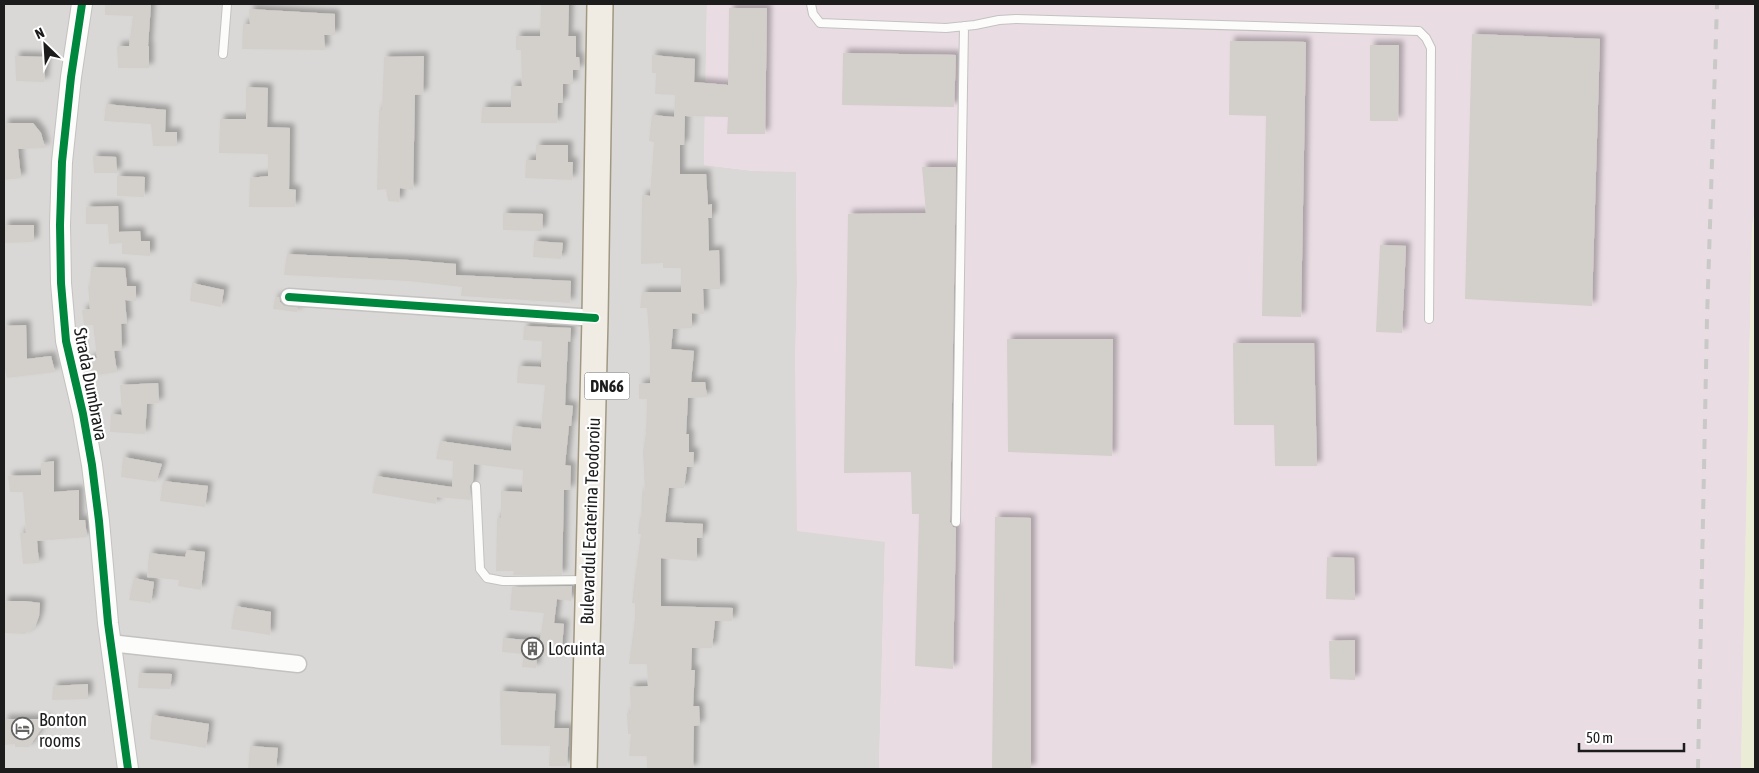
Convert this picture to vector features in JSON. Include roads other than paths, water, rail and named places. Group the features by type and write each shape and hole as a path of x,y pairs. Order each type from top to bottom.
{"main road":[{"name":"Bulevardul Ecaterina Teodoroiu","path":"584,769 595,318 600,4"},
{"name":"Bulevardul Ecaterina Teodoroiu","path":"600,769 616,4"}],"street":[{"name":"Strada Dumbrava","path":"82,4 71,77 62,162 61,283 66,341 83,414 92,465 110,642 128,769"},
{"path":"289,296 595,318"},
{"path":"110,642 298,664"}],"lane":[{"path":"222,54 227,4"},
{"path":"811,4 814,14 820,23 946,28 1016,19 1419,31 1426,38 1431,48 1429,319"},
{"path":"956,522 964,26"},
{"path":"476,486 480,568 487,578 502,581 588,580"}],"railway":[{"path":"1698,769 1707,319 1717,4"}],"place":[{"name":"Locuinta","path":"532,648"},
{"name":"Bonton rooms","path":"23,729"}]}
